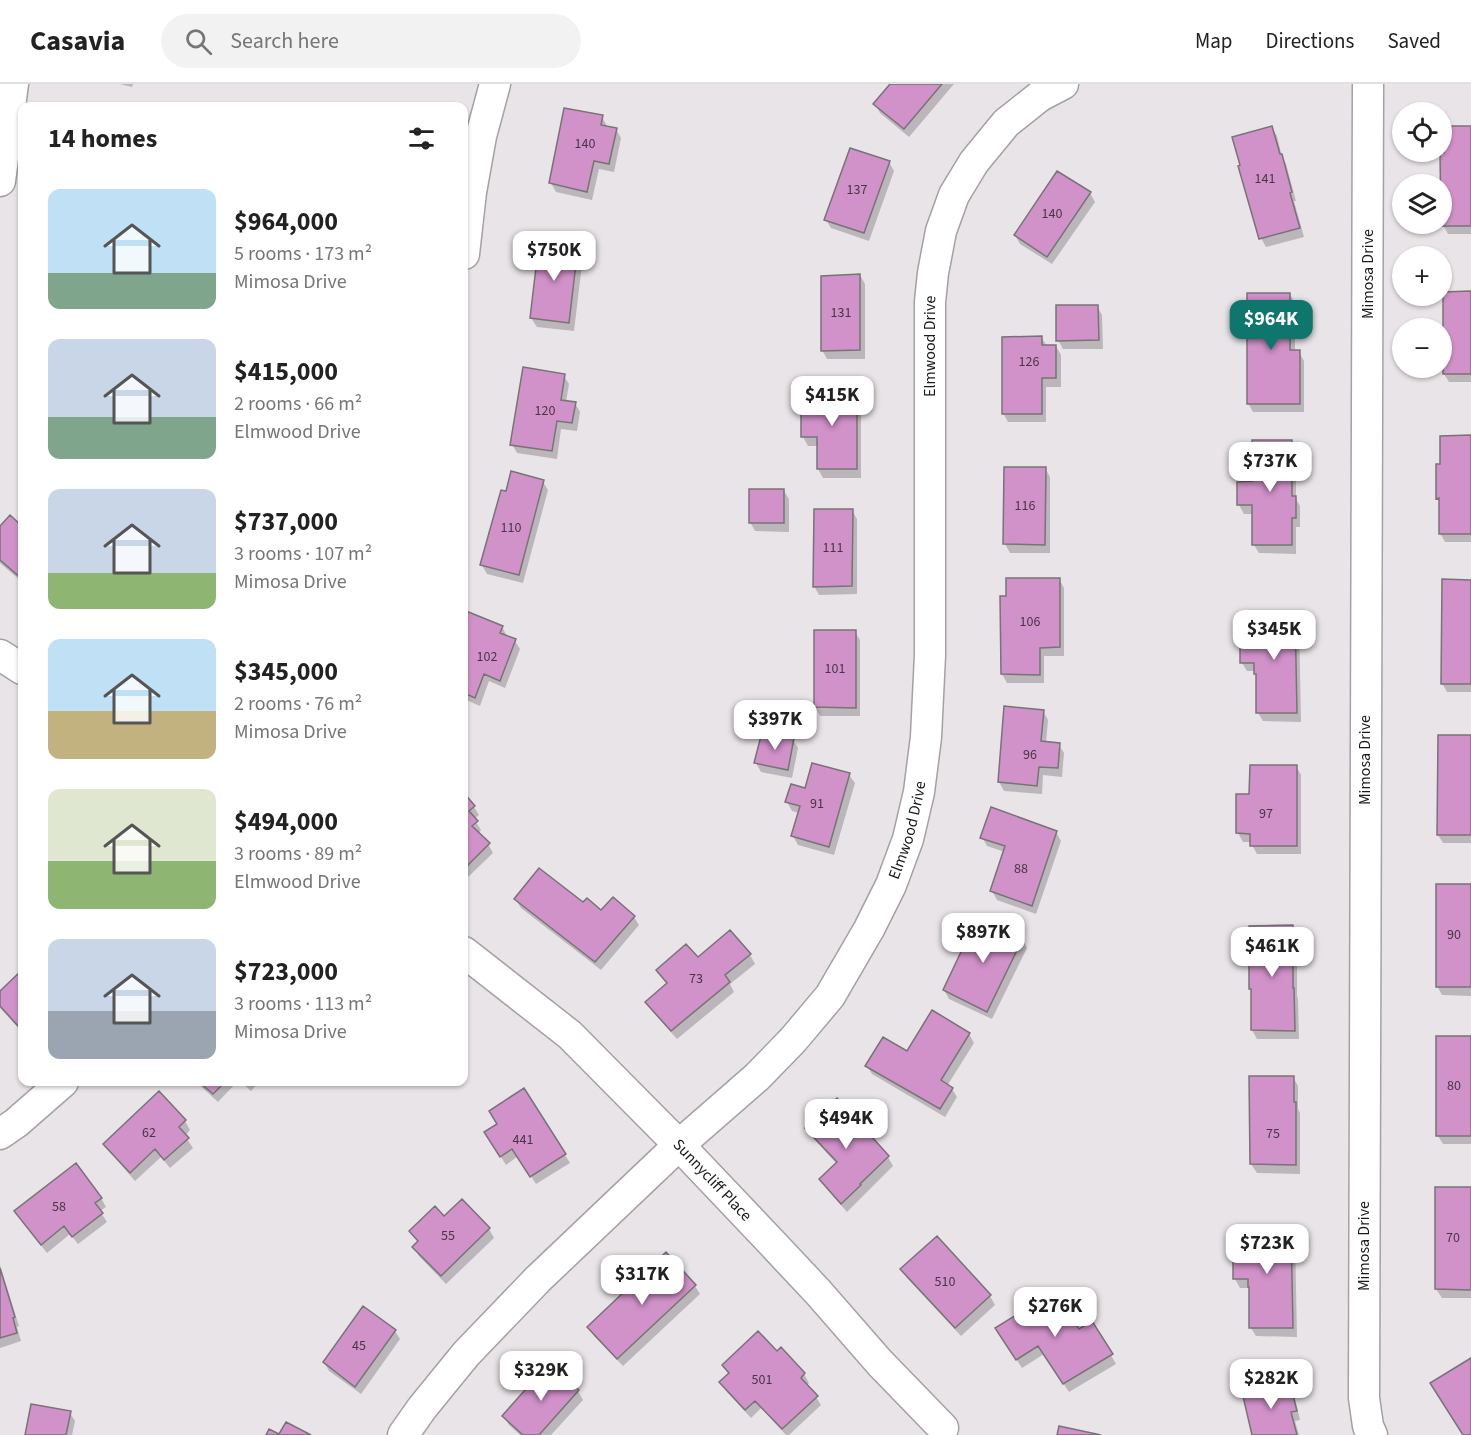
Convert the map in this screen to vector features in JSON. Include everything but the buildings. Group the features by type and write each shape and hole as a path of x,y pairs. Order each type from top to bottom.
{"street":[{"path":"0,181 13,84"},
{"path":"468,219 479,147 495,84"},
{"name":"Elmwood Drive","path":"403,1435 422,1407 466,1354 538,1279 793,1040 830,996 869,929 894,876 908,839 919,792 926,737 930,655 930,302 941,231 954,195 974,162 1006,123 1040,96 1063,84"},
{"name":"Mimosa Drive","path":"1368,84 1364,1398 1368,1426 1372,1435"},
{"path":"0,655 18,666"},
{"name":"Sunnycliff Place","path":"468,955 570,1035 679,1145 943,1428"},
{"path":"0,1134 58,1086"}]}
